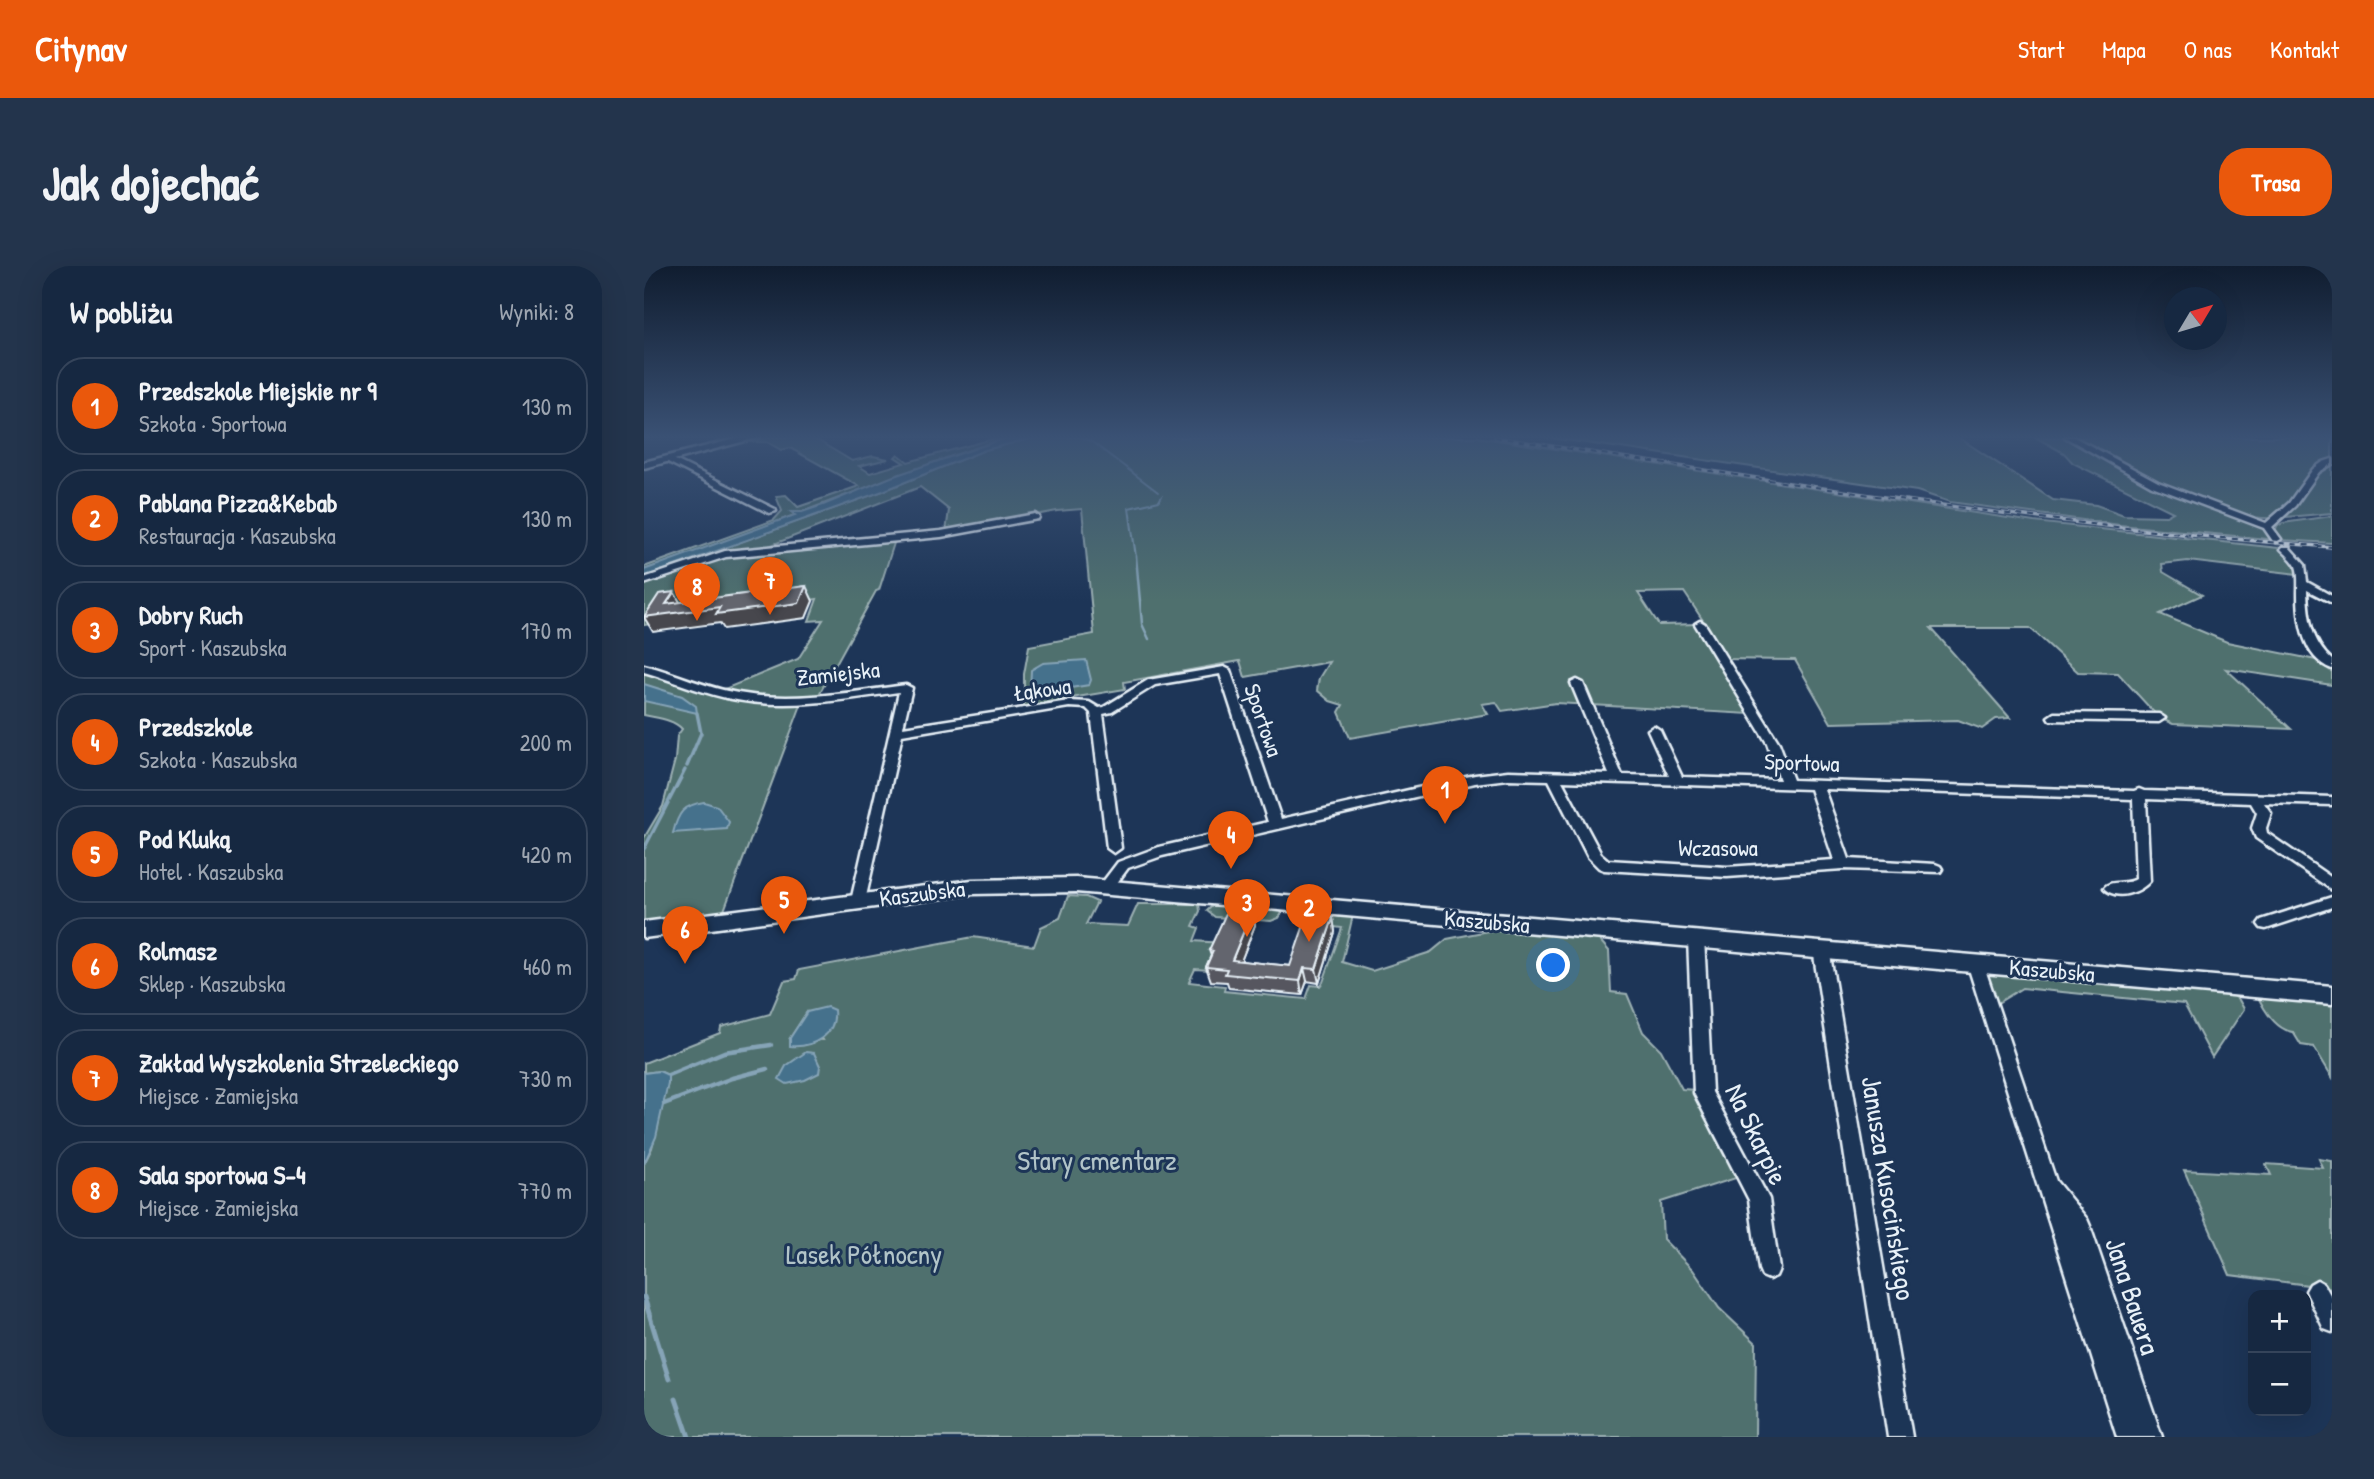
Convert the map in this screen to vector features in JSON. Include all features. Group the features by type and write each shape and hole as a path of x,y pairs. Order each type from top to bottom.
{"main road":[{"name":"Kaszubska","path":"644,930 972,887 1053,884 2332,995"}],"street":[{"path":"732,492 772,512"},
{"path":"2178,492 2271,523"},
{"path":"2271,523 2302,492"},
{"path":"644,581 725,554 941,534 1035,517"},
{"path":"2271,523 2276,539"},
{"path":"2286,549 2300,565 2306,638 2312,648 2332,666"},
{"path":"2303,584 2332,600"},
{"path":"1700,624 1773,743 1787,782"},
{"name":"Zamiejska","path":"644,668 736,696 782,701 808,701 906,688 858,901"},
{"name":"Sportowa","path":"1097,712 1108,710 1152,681 1224,670 1276,825"},
{"path":"1577,683 1617,777"},
{"name":"Łąkowa","path":"896,732 1077,703 1089,705 1097,712 1114,848"},
{"path":"2054,717 2159,718"},
{"path":"1654,730 1676,778"},
{"name":"Wczasowa","path":"1555,775 1556,782 1595,857 1604,865 1727,872 1843,864 1935,869"},
{"name":"Sportowa","path":"1106,887 1123,865 1139,858 1490,776 1676,778 2332,801"},
{"path":"1815,783 1843,864"},
{"path":"2111,888 2130,889 2143,881 2138,793"},
{"path":"2255,799 2264,813 2259,828 2261,835 2332,885"},
{"path":"2266,924 2332,902"},
{"name":"Na Skarpie","path":"1696,938 1703,1093 1759,1199 1769,1269"},
{"name":"Janusza Kusocińskiego","path":"1821,949 1900,1437"},
{"name":"Jana Bauera","path":"1978,963 1977,969 2129,1437"},
{"name":"Jana Bauera","path":"2045,1181 2075,1217 2150,1437"},
{"path":"2071,1262 2093,1265"},
{"path":"2317,1291 2332,1321"}],"green space":[{"path":"843,492 855,492 644,570 644,567 774,520 782,511 776,496 786,495 798,507"},
{"path":"881,492 908,492 764,548 746,550 644,580 681,563"},
{"path":"926,492 1835,492 2034,522 2279,548 2296,565 2298,574 2188,561 2162,564 2163,572 2202,595 2160,614 2227,642 2316,660 2332,672 2332,685 2226,669 2291,729 2173,724 2159,718 2118,673 2078,672 2030,628 1931,628 2010,718 1996,719 1982,729 1958,720 1831,723 1795,660 1724,659 1710,631 1684,592 1638,593 1659,625 1700,624 1749,714 1556,703 1502,711 1496,702 1482,704 1488,714 1350,738 1339,712 1343,705 1330,701 1317,690 1319,678 1329,662 1245,677 1240,661 1124,682 1125,689 1024,706 1024,674 1029,646 1094,634 1082,509 1057,511 946,532 949,510"},
{"path":"1919,492 2040,492 2053,500 2096,505 2124,515 2166,516 2173,512 2131,492 2175,492 2267,526 2277,540 2120,525 1950,502"},
{"path":"2177,492 2299,492 2276,518 2254,517 2201,502"},
{"path":"2304,492 2332,492 2332,513 2286,517"},
{"path":"2332,516 2332,543 2280,540 2275,532 2277,526 2283,523"},
{"path":"895,540 879,590 876,591 817,698 739,695 722,690 798,659 823,620 809,621 817,599 644,625 644,582 722,556"},
{"path":"644,672 713,695 742,701 801,705 723,913 644,925 644,838 663,806 675,760 677,736 682,729 669,721 644,715"},
{"name":"Lasek Północny","path":"1068,896 1086,897 1097,902 1086,924 1128,926 1138,904 1199,904 1200,911 1193,926 1199,928 1194,941 1222,943 1210,970 1195,969 1189,982 1225,986 1224,991 1306,999 1311,985 1320,986 1323,982 1342,928 1296,922 1293,917 1300,911 1353,915 1342,962 1372,971 1431,952 1447,939 1493,930 1597,937 1609,951 1611,992 1627,994 1643,1032 1661,1050 1682,1089 1696,1090 1739,1177 1661,1202 1663,1239 1693,1270 1719,1308 1756,1343 1755,1437 644,1437 644,1164 652,1148 668,1075 659,1071 644,1073 644,1063 720,1033 721,1027 770,1014 784,981 796,979 799,970 973,937 1034,946 1041,927 1060,918","holes":["807,1012 823,1040 790,1038"]},
{"path":"1214,904 1279,909 1282,913 1279,918 1271,921 1215,917 1207,911"},
{"path":"1987,972 2230,993 2239,1000 2244,1009 2212,1057 2184,1004 2022,988 1996,1004"},
{"path":"2263,995 2332,1004 2332,1077 2314,1047 2301,1045 2293,1032 2282,1028 2273,1020 2259,999"},
{"path":"2319,1159 2332,1161 2332,1288 2230,1275 2184,1170 2271,1175 2266,1164 2323,1168"}],"water":[{"path":"855,492 881,492 644,577 644,570 795,515 791,512 802,512"},
{"path":"1086,660 1091,680 1089,685 1033,694 1030,691 1031,670 1043,663"},
{"path":"644,684 682,696 696,706 697,713 644,701"},
{"path":"704,802 717,806 729,822 727,829 673,833 682,811 691,805"},
{"path":"827,1007 834,1010 834,1019 827,1033 807,1045 790,1046 790,1038 807,1012"},
{"path":"806,1052 814,1053 820,1066 819,1073 787,1084 779,1079 786,1066"},
{"path":"659,1071 668,1075 668,1083 656,1137 644,1164 644,1073"}],"building":[{"path":"806,586 799,603 716,614 720,607 644,617 659,594 674,592 666,604"},
{"path":"1228,909 1252,911 1232,960 1290,966 1307,916 1333,918 1316,969 1304,968 1300,981 1225,974 1227,969 1206,967 1213,951 1209,950"}],"waterway":[{"path":"1136,557 1129,508 1159,501 1162,496"},
{"path":"1136,556 1142,624 1149,639"},
{"path":"687,766 701,733 697,713"},
{"path":"644,849 685,770"},
{"path":"668,1075 724,1052 771,1045"},
{"path":"664,1104 732,1078 767,1069"},
{"path":"644,1297 669,1379"},
{"path":"676,1399 689,1437"}],"tunnel":[{"path":"2276,539 2286,549"}],"railway":[{"path":"1847,492 2122,528 2332,547"}],"place":[{"name":"Zakład Wyszkolenia Strzeleckiego","path":"770,615"},
{"name":"Sala sportowa S-4","path":"697,621"},
{"name":"Przedszkole Miejskie nr 9","path":"1445,824"},
{"name":"Przedszkole","path":"1231,869"},
{"name":"Pod Kluką","path":"784,934"},
{"name":"Dobry Ruch","path":"1247,937"},
{"name":"Pablana Pizza&Kebab","path":"1309,942"},
{"name":"Rolmasz","path":"685,964"}],"park label":[{"name":"Stary cmentarz","path":"1097,1160"}]}
